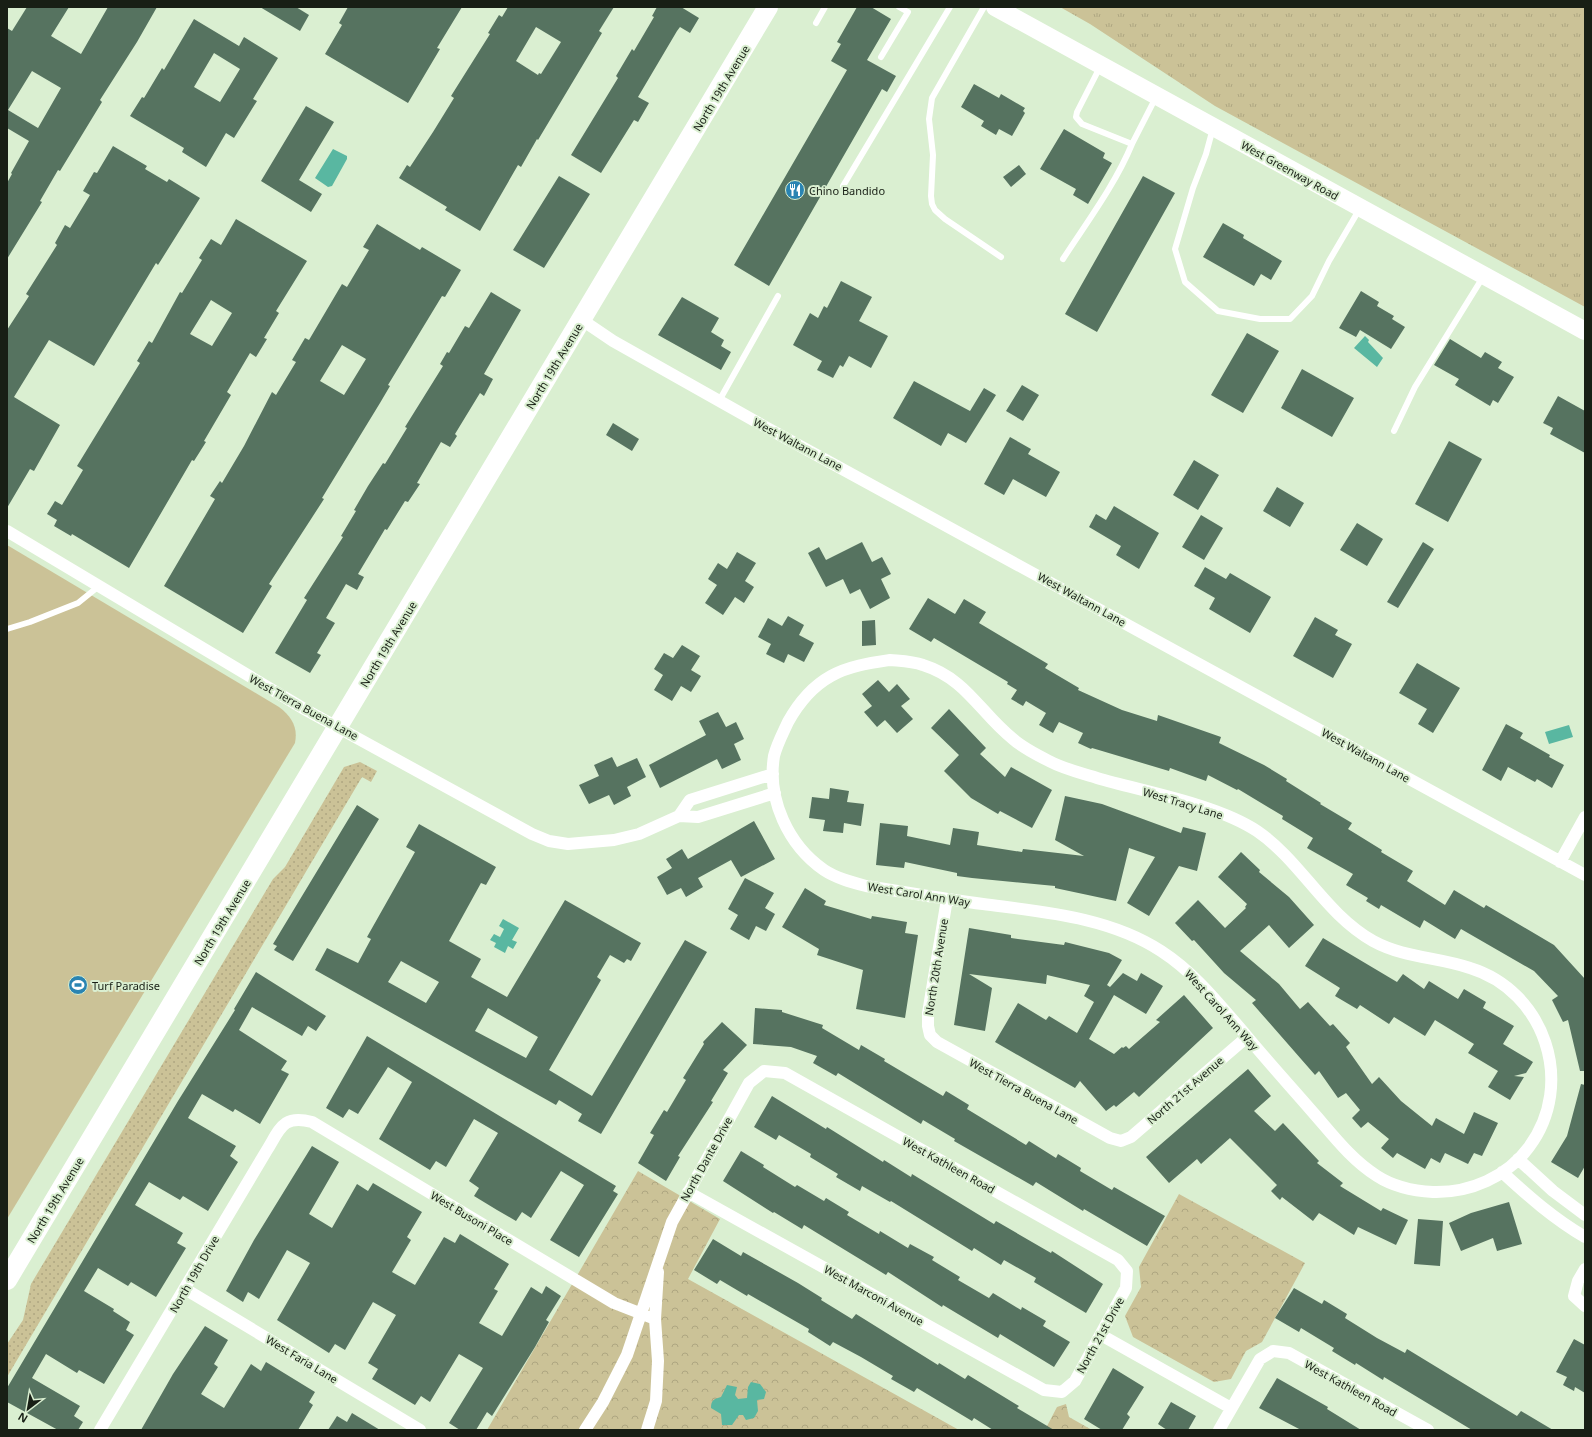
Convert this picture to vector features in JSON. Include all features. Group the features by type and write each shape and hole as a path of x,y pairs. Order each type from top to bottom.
{"main road":[{"name":"North 19th Avenue","path":"7,1280 768,7"},
{"name":"West Greenway Road","path":"995,7 1100,66 1585,330"}],"street":[{"name":"West Waltann Lane","path":"582,320 612,341 719,401 1585,875"},
{"name":"West Tierra Buena Lane","path":"7,531 299,706 532,834 549,841 568,844 614,840 639,834 679,816"},
{"name":"West Tracy Lane","path":"773,774 774,756 779,739 792,716 807,695 831,676 852,666 890,660 918,663 950,678 973,697 993,720 1014,740 1049,762 1071,770 1203,807 1231,818 1258,832 1280,851 1333,910 1350,926 1368,939 1388,949 1472,968 1492,978 1512,992 1530,1012 1542,1031 1550,1056 1552,1082 1545,1117 1539,1131 1530,1146 1510,1165"},
{"path":"679,816 690,800 773,774"},
{"name":"West Carol Ann Way","path":"773,774 775,793 781,817 792,838 810,859 825,871 845,881 866,886 1042,912 1084,920 1108,927 1142,940 1160,950 1191,974 1345,1148 1376,1176 1396,1185 1417,1191 1439,1192 1464,1190 1482,1184 1510,1165"},
{"path":"679,816 698,817 775,793"},
{"path":"1560,862 1585,817"},
{"name":"North 20th Avenue","path":"930,1035 928,1013 947,899"},
{"name":"West Tierra Buena Lane","path":"930,1035 937,1042 979,1066 1110,1138 1121,1141"},
{"name":"North 21st Avenue","path":"1121,1141 1131,1137 1247,1037"},
{"name":"North Dante Drive","path":"585,1430 603,1402 627,1355 659,1255 672,1222 749,1083 764,1071"},
{"name":"West Kathleen Road","path":"764,1071 785,1073 1118,1260 1127,1271"},
{"name":"West Busoni Place","path":"290,1120 299,1118 312,1122 614,1302 655,1319"},
{"name":"North 19th Drive","path":"100,1430 280,1129 290,1120"},
{"path":"1510,1165 1585,1214"},
{"path":"1510,1165 1550,1213 1585,1237"},
{"name":"West Marconi Avenue","path":"688,1192 1044,1390 1062,1392"},
{"path":"1550,1213 1562,1198"},
{"name":"North Dante Drive","path":"647,1430 656,1401 658,1361 655,1319 659,1255"},
{"path":"1585,1269 1578,1281 1574,1296 1585,1306"},
{"name":"North 21st Drive","path":"1062,1392 1075,1381 1101,1335 1126,1288 1127,1271"},
{"name":"West Faria Lane","path":"185,1289 420,1430"},
{"path":"1101,1335 1231,1408 1219,1430"},
{"name":"West Kathleen Road","path":"1231,1408 1260,1359 1273,1351 1289,1354 1428,1430"}],"lane":[{"path":"816,23 825,7"},
{"path":"881,57 908,12 899,7"},
{"path":"843,186 950,7"},
{"path":"984,7 932,98 929,119 933,155 930,196 935,210 945,219 1001,257"},
{"path":"1100,66 1077,112 1076,117 1082,124 1132,144"},
{"path":"1063,259 1112,184 1125,161 1156,96"},
{"path":"1213,127 1206,154 1193,188 1175,249 1185,282 1218,311 1260,319 1290,319 1312,296 1329,262 1360,208"},
{"path":"1394,432 1415,387 1484,276"},
{"path":"719,401 778,296"},
{"path":"7,629 30,622 78,603 99,586"}],"green space":[{"path":"1060,7 1585,7 1585,307 1215,106 1090,24"},
{"name":"Turf Paradise","path":"7,545 279,707 291,719 295,727 296,737 295,743 7,1219"},
{"path":"360,762 377,771 371,782 362,777 7,1377 7,1344 23,1320 31,1284 273,879 285,867 344,767"},
{"path":"638,1171 720,1219 688,1279 959,1430 487,1430"},
{"path":"1179,1194 1305,1263 1262,1342 1246,1351 1231,1379 1214,1382 1133,1337 1125,1316 1141,1287 1139,1267"},
{"path":"1066,1404 1069,1417 1092,1430 1045,1430 1057,1407"}],"water":[{"path":"333,149 347,156 347,159 332,186 328,187 315,178"},
{"path":"1365,336 1369,340 1368,342 1383,358 1377,367 1354,348"},
{"path":"1569,725 1573,737 1549,744 1545,732"},
{"path":"503,919 519,928 512,940 517,942 513,949 508,946 505,953 494,947 496,943 490,940 494,934 500,937 504,929 499,926"},
{"path":"751,1382 760,1384 766,1392 764,1399 757,1400 758,1411 754,1418 746,1420 743,1415 739,1415 732,1425 722,1425 721,1414 711,1408 712,1402 721,1397 727,1385 737,1387 735,1395 738,1399 747,1398 748,1387"}],"building":[{"path":"27,7 69,7 51,36 81,54 108,7 157,7 137,42 100,100 102,102 60,171 58,170 40,201 42,202 7,259 7,183 29,141 7,128 7,28 12,31","holes":["32,71 61,88 38,128 8,110"]},
{"path":"260,7 296,7 309,15 300,31"},
{"path":"348,7 462,7 437,48 440,49 408,103 325,54 342,25 339,23"},
{"path":"508,7 614,7 599,31 602,33 538,140 537,139 521,167 518,165 480,231 445,210 447,207 399,178 407,165 410,167 433,132 454,98 451,96 490,34 488,33 499,15 502,17","holes":["536,27 561,42 541,74 539,73 538,75 516,61"]},
{"path":"657,7 681,7 699,18 690,33 680,27 677,31 638,97 649,103 638,122 634,120 601,173 571,155 618,78 616,76 632,49 634,51 654,17 652,16"},
{"path":"857,7 871,7 891,19 867,60 896,76 887,92 882,89 769,286 734,265 847,70 831,61 841,44 837,42"},
{"path":"194,19 239,46 244,37 278,58 253,99 257,101 234,138 226,133 206,167 182,152 184,148 130,116 142,97 144,98 162,68 164,70","holes":["214,53 240,69 220,102 194,87"]},
{"path":"974,84 999,98 1001,94 1025,108 1023,111 1025,113 1012,136 999,129 996,135 981,126 984,121 961,107"},
{"path":"306,106 334,122 299,180 322,194 311,212 261,181"},
{"path":"1064,129 1105,153 1103,158 1112,163 1088,204 1073,195 1076,189 1040,169"},
{"path":"113,146 147,166 145,169 167,182 169,179 200,198 158,265 156,263 94,366 49,340 14,397 60,425 34,471 30,469 7,508 7,330 29,296 26,294 57,245 55,243 65,225 70,228 90,195 83,191 94,172 97,173"},
{"path":"1019,165 1026,174 1011,187 1003,177"},
{"path":"559,176 590,194 544,268 513,250"},
{"path":"1143,176 1175,193 1097,332 1065,314"},
{"path":"236,219 307,261 276,311 279,313 264,338 267,339 256,357 250,353 227,392 231,395 204,441 206,442 194,461 192,460 129,568 72,534 71,536 54,526 57,520 47,514 55,501 62,505 83,470 77,466 140,363 137,361 149,341 152,343 180,292 182,293 202,260 199,258 211,239 221,245","holes":["211,300 232,313 212,346 190,334"]},
{"path":"1223,223 1244,235 1243,238 1282,261 1271,280 1261,274 1254,286 1203,257"},
{"path":"377,224 420,250 422,247 461,270 445,297 442,296 388,385 390,386 322,498 324,499 269,584 272,586 243,633 164,586 215,499 210,496 220,481 222,483 244,446 272,392 276,395 296,362 292,360 305,338 309,340 342,284 347,287 369,250 363,247","holes":["342,345 366,359 344,395 320,381"]},
{"path":"841,281 872,297 859,321 888,336 871,368 849,356 843,367 840,365 833,378 817,370 822,361 793,345 810,313 818,318 824,306 827,308"},
{"path":"1361,291 1379,302 1377,306 1394,316 1392,319 1405,327 1391,349 1360,330 1356,337 1339,328"},
{"path":"491,292 521,310 484,374 493,379 484,396 480,393 455,434 457,436 450,447 441,442 417,483 420,484 408,502 405,501 387,530 385,529 358,574 364,577 357,590 346,584 326,618 335,623 317,653 321,655 310,673 275,653 307,600 304,598 343,537 341,536 356,511 354,510 368,486 383,463 385,464 407,428 405,427 443,366 440,364 447,352 449,353 465,326 469,328"},
{"path":"682,297 719,318 711,332 724,340 721,346 731,352 721,370 658,335"},
{"path":"1247,333 1279,351 1243,413 1211,395"},
{"path":"1450,339 1481,358 1485,352 1502,362 1498,368 1514,377 1498,403 1493,400 1490,406 1455,385 1459,379 1434,365"},
{"path":"1302,369 1354,398 1332,437 1281,408"},
{"path":"914,381 970,411 984,388 996,395 966,443 948,433 941,446 893,418"},
{"path":"1022,385 1039,395 1023,421 1006,411"},
{"path":"1558,396 1585,411 1585,453 1550,434 1553,428 1543,423"},
{"path":"613,423 639,439 632,451 606,435"},
{"path":"1010,437 1031,449 1028,454 1060,472 1046,497 1013,479 1004,495 984,484"},
{"path":"1449,441 1482,459 1448,522 1415,504"},
{"path":"1194,460 1219,475 1198,510 1173,495"},
{"path":"1277,487 1304,503 1290,527 1263,511"},
{"path":"1114,506 1159,533 1139,569 1116,555 1121,546 1089,527 1096,514 1106,520"},
{"path":"1201,515 1223,528 1204,560 1182,547"},
{"path":"1357,523 1383,539 1367,566 1340,550"},
{"path":"862,542 872,562 882,557 891,574 881,579 890,598 870,609 860,589 850,594 843,579 826,587 808,553 819,547 826,560"},
{"path":"1423,542 1434,549 1398,608 1387,602"},
{"path":"737,552 756,563 745,581 754,587 744,603 735,597 723,615 705,603 717,585 708,579 718,563 727,569"},
{"path":"1205,567 1226,579 1230,573 1271,597 1250,633 1209,609 1215,598 1194,586"},
{"path":"928,598 955,614 964,599 986,612 979,623 1048,664 1045,668 1079,688 1078,690 1122,710 1157,721 1158,715 1221,737 1219,743 1264,765 1287,779 1286,781 1321,803 1320,804 1352,823 1348,829 1382,850 1381,852 1413,871 1407,881 1445,905 1454,890 1484,908 1486,905 1554,945 1585,979 1585,1071 1580,1071 1568,1020 1563,1022 1552,1000 1558,996 1534,971 1461,929 1455,939 1424,920 1420,928 1381,905 1379,909 1366,901 1368,898 1346,885 1353,874 1307,848 1313,838 1282,819 1283,816 1238,789 1237,790 1208,775 1206,781 1170,768 1169,771 1092,748 1091,749 1078,743 1083,733 1059,722 1053,733 1039,725 1046,713 1026,701 1023,706 1011,699 1017,690 1007,684 1008,682 934,638 931,642 909,629"},
{"path":"788,616 804,625 799,635 814,643 804,662 788,654 784,663 766,654 771,644 758,637 768,618 782,626"},
{"path":"1315,617 1338,630 1335,635 1352,644 1333,678 1293,656"},
{"path":"875,620 876,645 862,646 862,621"},
{"path":"682,645 700,656 691,670 701,676 691,692 681,686 672,701 654,690 663,675 654,669 664,653 673,658"},
{"path":"1417,663 1460,688 1433,733 1418,724 1427,709 1399,693"},
{"path":"878,680 889,692 897,684 910,699 901,706 913,719 897,733 885,720 877,727 864,712 872,706 862,694"},
{"path":"949,709 986,748 980,754 1005,777 1011,767 1052,790 1032,828 1000,811 998,814 971,798 944,771 959,755 931,728"},
{"path":"718,712 726,727 736,722 744,739 734,744 741,760 722,769 717,759 660,788 649,765 706,735 699,721"},
{"path":"1506,724 1523,733 1520,738 1550,755 1549,757 1564,765 1552,788 1537,779 1535,782 1508,767 1501,781 1482,770"},
{"path":"612,757 617,767 637,758 646,777 627,787 631,796 614,805 609,795 589,804 579,785 599,776 594,765"},
{"path":"830,788 849,791 847,802 864,804 861,826 844,823 843,833 823,831 825,820 809,818 812,797 829,799"},
{"path":"1065,796 1102,804 1181,833 1183,827 1206,833 1197,871 1179,866 1149,916 1127,903 1155,857 1129,848 1116,901 1055,888 1055,886 957,876 957,873 905,862 904,868 876,865 880,823 908,826 907,836 950,845 953,828 979,832 977,845 1022,852 1023,849 1084,856 1055,840"},
{"path":"357,805 379,819 293,961 274,950 277,946 273,944"},
{"path":"754,821 775,859 741,877 731,860 698,878 703,887 686,897 681,888 667,895 657,877 672,868 666,859 682,849 688,859"},
{"path":"419,824 496,867 486,885 481,883 449,941 481,959 471,977 507,997 565,900 641,943 631,961 627,959 624,963 610,955 597,977 601,980 549,1070 592,1096 685,940 707,952 601,1134 578,1121 582,1114 559,1100 556,1105 315,970 327,948 358,963 371,939 367,937 415,852 406,847","holes":["401,961 439,982 426,1003 388,982","488,1008 538,1037 526,1058 475,1031"]},
{"path":"1241,852 1260,870 1259,872 1289,897 1314,925 1289,948 1269,925 1240,951 1279,984 1300,1009 1308,1002 1330,1026 1333,1024 1350,1043 1346,1047 1372,1084 1379,1077 1401,1101 1432,1126 1436,1118 1464,1134 1474,1112 1498,1123 1482,1156 1474,1153 1468,1164 1445,1153 1440,1163 1431,1158 1425,1169 1397,1153 1393,1158 1381,1148 1389,1139 1368,1122 1361,1128 1352,1118 1360,1110 1346,1093 1338,1098 1319,1071 1315,1075 1252,1003 1256,1000 1224,973 1194,940 1192,941 1175,923 1198,900 1225,928 1246,908 1245,907 1247,904 1218,877"},
{"path":"745,878 774,893 765,908 775,914 766,931 756,926 749,940 730,929 738,915 728,909"},
{"path":"805,888 826,901 824,905 871,919 872,916 907,922 905,933 918,935 905,1018 856,1009 863,970 817,955 819,949 782,927"},
{"path":"969,928 1011,935 1011,938 1064,945 1065,942 1109,953 1122,960 1107,985 1110,987 1123,973 1137,981 1141,973 1163,986 1146,1014 1114,995 1089,1039 1114,1054 1122,1047 1123,1048 1126,1046 1129,1049 1160,1022 1156,1020 1184,995 1213,1028 1139,1097 1134,1092 1116,1107 1114,1105 1106,1111 1080,1081 1075,1088 995,1042 1018,1003 1046,1020 1049,1016 1077,1033 1094,1002 1084,996 1090,985 1047,975 1046,984 969,974 992,988 985,1031 954,1025"},
{"path":"1323,938 1397,982 1403,974 1424,989 1429,981 1458,999 1464,989 1486,1002 1483,1008 1514,1026 1503,1044 1533,1062 1526,1073 1514,1076 1524,1077 1510,1100 1488,1087 1498,1071 1468,1053 1474,1044 1435,1020 1425,1036 1394,1017 1389,1024 1360,1005 1357,1009 1335,996 1340,988 1305,966"},
{"path":"256,972 326,1016 316,1031 308,1026 302,1036 252,1007 239,1030 287,1061 281,1070 289,1074 260,1124 235,1109 233,1112 202,1094 188,1118 236,1146 230,1156 238,1162 208,1211 183,1196 180,1200 149,1182 135,1205 183,1233 177,1243 186,1248 156,1297 131,1282 128,1286 98,1268 84,1291 114,1309 113,1311 130,1322 126,1330 134,1335 104,1384 79,1370 77,1373 46,1354 32,1378 80,1406 74,1416 83,1422 78,1430 58,1430 7,1402 7,1388 178,1101 235,1010 234,1009"},
{"path":"755,1008 782,1010 782,1012 823,1025 822,1028 859,1050 861,1045 885,1059 884,1061 943,1096 946,1091 969,1105 967,1109 1026,1145 1029,1141 1056,1158 1058,1154 1081,1168 1080,1171 1112,1190 1114,1187 1165,1216 1147,1246 1084,1209 1083,1211 1036,1182 1033,1186 954,1141 955,1139 923,1120 921,1124 838,1073 836,1076 813,1063 817,1056 791,1047 753,1044"},
{"path":"722,1022 747,1045 723,1070 728,1073 711,1101 713,1102 678,1156 680,1157 666,1181 638,1163 654,1135 650,1133 664,1110 667,1112 686,1080 683,1078 704,1044 703,1042"},
{"path":"367,1036 616,1186 613,1191 618,1194 579,1257 550,1240 584,1185 561,1171 531,1218 522,1212 516,1221 474,1196 479,1188 469,1181 498,1133 474,1119 446,1167 436,1161 430,1170 379,1139 412,1082 388,1067 358,1114 349,1109 343,1118 326,1108"},
{"path":"1248,1069 1271,1096 1254,1111 1275,1131 1283,1123 1319,1161 1317,1163 1343,1183 1340,1186 1381,1211 1383,1208 1408,1220 1396,1245 1358,1227 1354,1235 1319,1213 1313,1221 1282,1197 1280,1200 1271,1191 1277,1185 1230,1138 1201,1164 1197,1159 1169,1183 1146,1157"},
{"path":"1581,1084 1585,1085 1585,1166 1578,1178 1551,1162 1567,1136"},
{"path":"772,1096 826,1129 827,1127 883,1162 884,1160 911,1177 912,1174 994,1224 996,1221 1051,1253 1052,1251 1103,1284 1086,1313 1034,1282 1036,1278 1004,1260 1001,1265 974,1248 972,1251 891,1201 890,1202 862,1186 860,1191 836,1177 838,1174 810,1157 811,1154 779,1135 776,1140 754,1127"},
{"path":"312,1146 339,1162 309,1214 332,1228 357,1184 368,1191 373,1183 422,1212 407,1237 411,1240 392,1272 415,1285 444,1237 455,1243 460,1234 509,1264 494,1289 498,1291 479,1323 502,1336 531,1287 542,1294 546,1286 561,1296 546,1320 549,1322 535,1347 492,1416 487,1412 476,1430 460,1430 449,1423 483,1368 459,1354 430,1402 421,1396 415,1405 372,1379 378,1369 368,1363 396,1315 373,1302 345,1350 335,1344 329,1353 277,1320 310,1263 287,1250 259,1299 248,1292 243,1302 226,1291 254,1240"},
{"path":"741,1151 795,1187 797,1185 824,1201 826,1198 849,1212 847,1215 879,1234 880,1231 908,1248 910,1244 934,1257 932,1260 960,1277 958,1280 989,1298 993,1293 1021,1310 1022,1307 1046,1321 1043,1326 1070,1342 1054,1367 1000,1334 998,1338 943,1305 942,1307 888,1272 886,1275 804,1225 802,1229 774,1212 773,1213 723,1181"},
{"path":"1509,1202 1522,1244 1497,1251 1493,1238 1461,1251 1449,1223 1471,1213"},
{"path":"1418,1219 1443,1221 1440,1266 1414,1264"},
{"path":"713,1239 741,1256 743,1252 798,1283 822,1298 821,1300 852,1319 856,1314 938,1365 939,1363 965,1379 968,1375 1019,1406 1017,1408 1054,1430 993,1430 974,1418 972,1421 917,1388 914,1392 891,1379 893,1376 833,1342 830,1346 808,1332 809,1329 748,1294 747,1296 720,1280 717,1284 694,1270"},
{"path":"1294,1288 1322,1304 1324,1300 1347,1314 1345,1318 1377,1338 1405,1353 1407,1349 1517,1416 1521,1411 1553,1430 1472,1430 1384,1377 1383,1380 1356,1363 1355,1365 1332,1351 1334,1348 1301,1328 1299,1332 1275,1318"},
{"path":"205,1326 228,1340 214,1364 218,1367 201,1394 224,1408 251,1364 261,1371 266,1362 315,1392 309,1402 313,1405 298,1430 141,1430 173,1374"},
{"path":"1574,1339 1585,1345 1585,1393 1575,1387 1574,1391 1563,1385 1567,1377 1556,1372"},
{"path":"1113,1368 1144,1387 1127,1414 1130,1417 1122,1430 1102,1430 1084,1419"},
{"path":"1277,1378 1328,1407 1327,1409 1361,1430 1301,1430 1259,1408"},
{"path":"1171,1402 1196,1416 1188,1430 1167,1430 1158,1424"},
{"path":"352,1413 380,1430 328,1430 337,1416 347,1422"}],"place":[{"name":"Chino Bandido","path":"795,190"},
{"name":"Turf Paradise","path":"78,985"}]}
